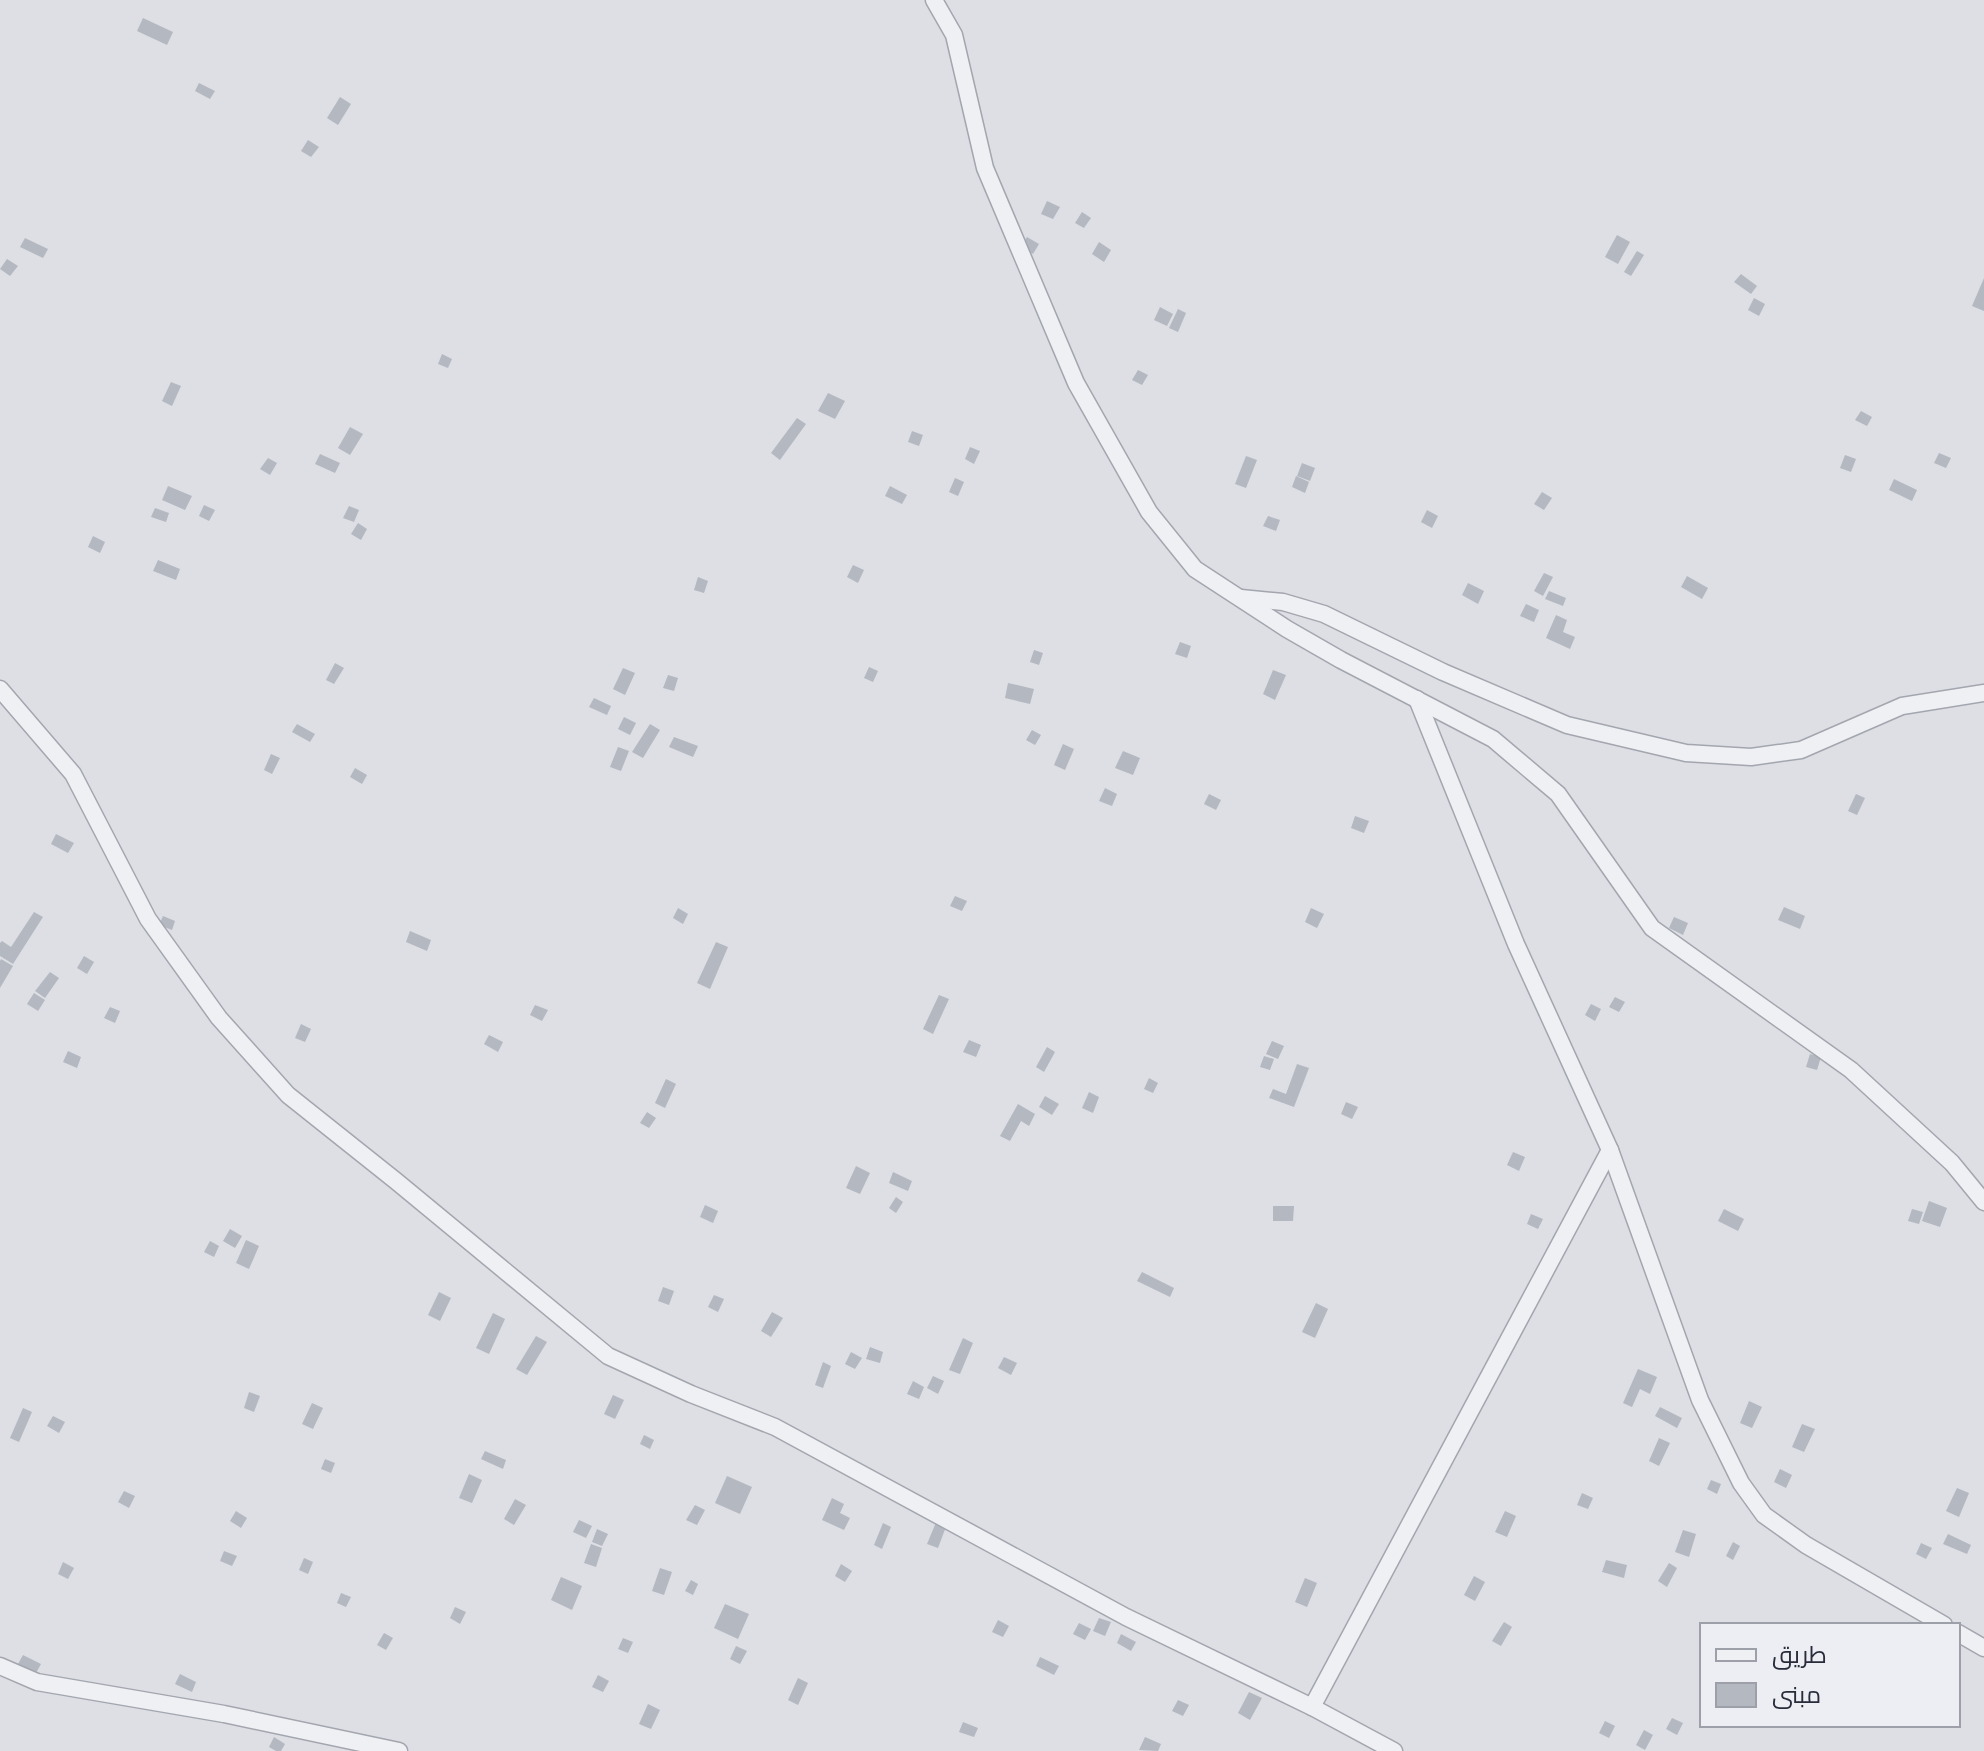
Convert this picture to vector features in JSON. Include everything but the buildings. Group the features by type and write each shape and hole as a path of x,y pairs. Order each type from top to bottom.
{"street":[{"path":"934,0 954,35 985,168 1076,383 1149,512 1195,569 1341,660 1493,739 1558,794 1652,928 1851,1070 1952,1163 1984,1202"},
{"path":"1238,598 1283,602 1324,614 1443,672 1567,725 1686,753 1751,757 1801,750 1902,706 1984,693"},
{"path":"0,689 73,774 148,919 219,1018 288,1095 608,1356 691,1394 775,1427 1126,1617 1312,1707 1394,1751"},
{"path":"1417,699 1516,944 1610,1150 1700,1400 1741,1483 1764,1515 1806,1545 1941,1623"},
{"path":"1312,1707 1610,1150"},
{"path":"1960,1634 1984,1648"},
{"path":"0,1666 37,1682 224,1714 399,1751"}]}
